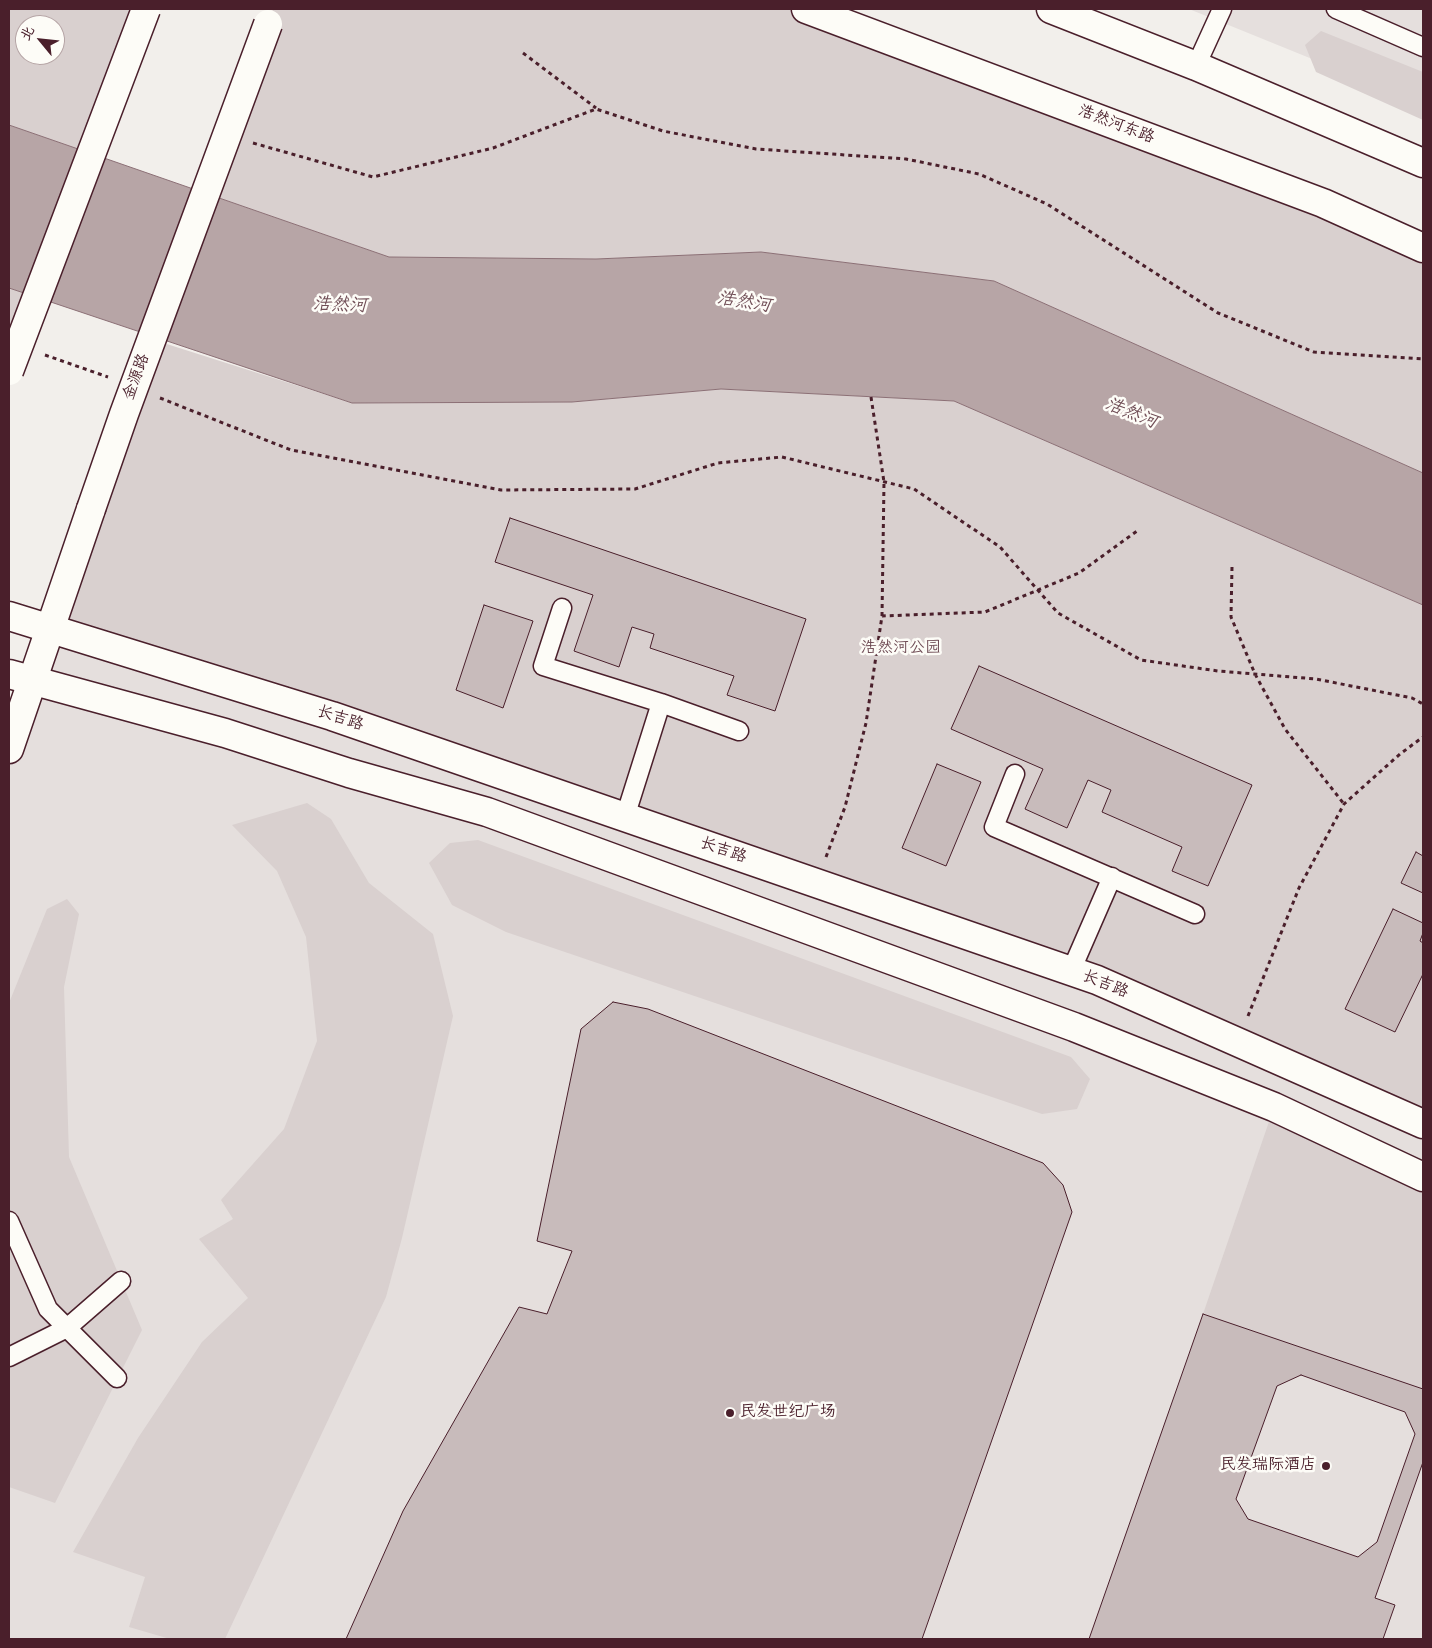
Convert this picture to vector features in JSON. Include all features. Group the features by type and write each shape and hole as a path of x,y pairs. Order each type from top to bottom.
{"street":[{"path":"9,371 146,9"},
{"name":"浩然河东路","path":"806,9 1323,203 1423,248"},
{"path":"1050,9 1196,66 1423,163"},
{"path":"1196,66 1222,9"},
{"path":"1336,9 1423,47"},
{"name":"金源路","path":"9,749 20,677 50,629 134,387 270,16"},
{"path":"562,608 543,666 661,703 740,731"},
{"name":"长吉路","path":"9,616 332,716 1097,980 1423,1124"},
{"path":"20,677 225,733 349,773 487,812 1074,1028 1274,1107 1423,1177"},
{"path":"625,817 661,703"},
{"path":"1015,774 994,827 1195,914"},
{"path":"1071,971 1112,877"},
{"path":"9,1221 48,1309 117,1378"},
{"path":"9,1356 67,1328 122,1281"}],"path":[{"path":"523,54 596,108 663,131 756,149 906,159 979,174 1047,204 1218,313 1314,352 1423,359"},
{"path":"226,135 373,177 494,148 596,108"},
{"path":"17,346 134,387 291,450 500,490 635,489 718,463 782,457 914,489 1000,547 1058,613 1141,660 1255,674 1316,679 1412,698 1423,704"},
{"path":"816,883 846,807 866,724 882,616 884,482 871,397"},
{"path":"882,616 985,612 1079,573 1136,531"},
{"path":"1232,567 1231,617 1255,674 1285,729 1344,804"},
{"path":"1237,1042 1298,888 1344,804 1400,754 1423,737"}],"shaded area":[{"path":"1189,9 1423,9 1423,104"},
{"name":"民发世纪广场","path":"50,629 1097,980 1423,1124 1423,1639 9,1639 9,748"}],"green space":[{"path":"9,9 146,9 92,154 9,125"},
{"path":"273,9 806,9 1423,248 1423,473 994,281 761,252 596,259 389,257 205,193"},
{"path":"1321,31 1423,72 1423,120 1316,72 1305,45"},
{"path":"9,288 36,297 9,371"},
{"name":"浩然河公园","path":"151,339 352,403 572,402 721,389 954,401 1423,605 1423,1124 1097,980 50,629"},
{"path":"307,803 331,819 369,883 433,934 453,1016 402,1238 386,1297 225,1639 170,1639 129,1627 145,1577 73,1552 138,1438 202,1342 248,1298 199,1239 233,1219 221,1200 284,1129 317,1041 306,937 277,871 232,825"},
{"path":"478,840 1071,1057 1090,1079 1077,1109 1042,1114 506,932 452,905 429,863 450,843"},
{"path":"67,899 79,914 64,987 69,1157 142,1330 55,1503 9,1487 9,1003 47,909"},
{"path":"1274,1107 1423,1177 1423,1389 1203,1314"}],"water":[{"name":"浩然河","path":"9,125 389,257 596,259 761,252 994,281 1423,473 1423,605 954,401 721,389 572,402 352,403 9,288"}],"building":[{"path":"510,518 806,619 775,711 727,695 734,676 650,648 654,634 632,627 619,667 574,651 593,595 495,562"},
{"path":"484,605 533,621 503,708 456,690"},
{"path":"979,666 1252,785 1208,886 1172,871 1182,847 1102,812 1111,790 1088,780 1067,828 1025,809 1043,769 951,729"},
{"path":"937,764 981,782 946,866 902,848"},
{"path":"1416,852 1423,856 1423,893 1401,883"},
{"path":"1393,909 1423,923 1423,933 1420,941 1423,943 1423,974 1395,1032 1345,1009"},
{"name":"民发世纪广场","path":"613,1002 648,1009 1043,1163 1063,1185 1072,1212 922,1639 346,1639 403,1511 519,1307 547,1314 572,1251 537,1241 581,1029"},
{"path":"1203,1314 1423,1389 1423,1462 1375,1598 1395,1605 1383,1639 1089,1639"},
{"name":"民发瑞际酒店","path":"1301,1375 1405,1412 1415,1434 1377,1542 1358,1557 1248,1519 1236,1499 1277,1386"}],"place":[{"name":"民发世纪广场","path":"730,1413"},
{"name":"民发瑞际酒店","path":"1326,1466"}]}
